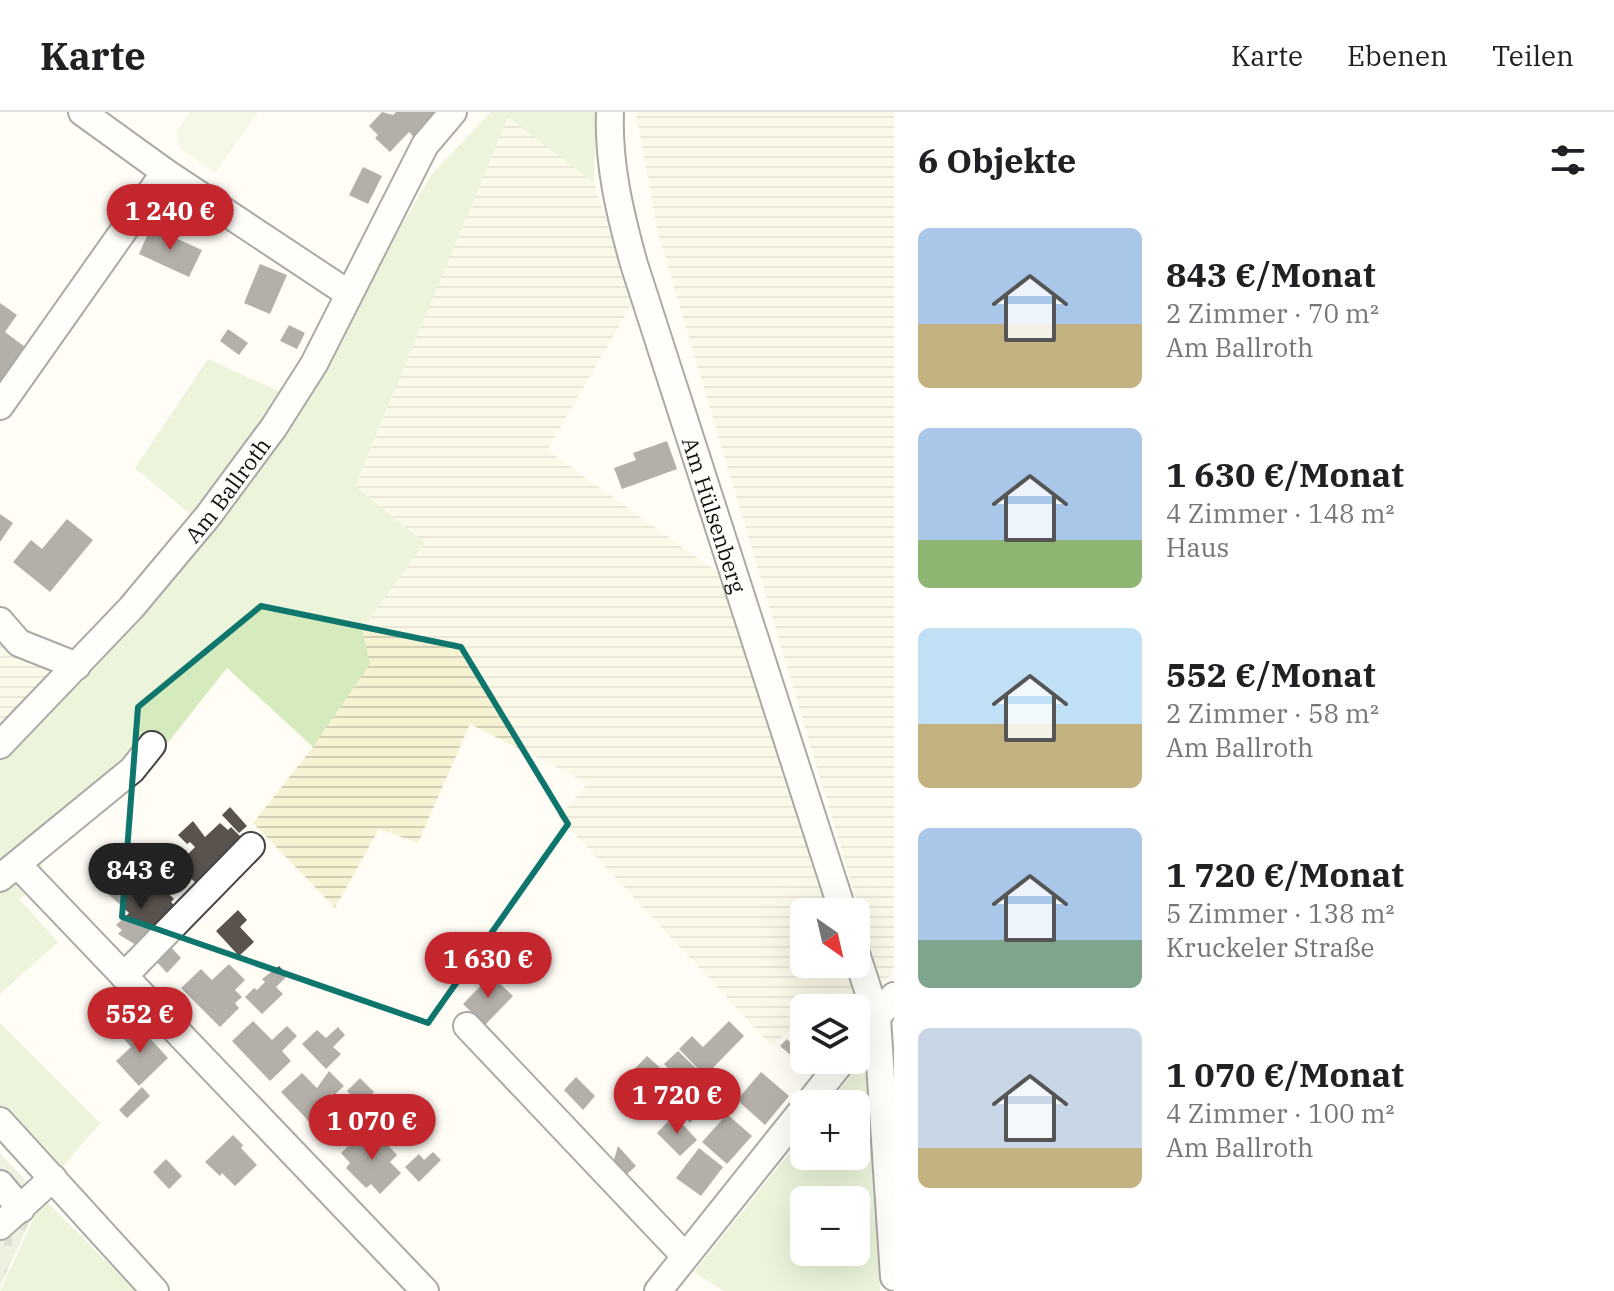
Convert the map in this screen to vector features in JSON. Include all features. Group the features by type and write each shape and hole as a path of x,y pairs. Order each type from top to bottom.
{"street":[{"path":"82,112 165,172 349,294"},
{"name":"Am Ballroth","path":"0,745 131,608 208,516 274,427 314,364 425,145 453,112"},
{"name":"Am Hülsenberg","path":"610,112 613,172 621,220 838,898"},
{"path":"0,406 165,172"},
{"path":"0,621 19,643 77,666"},
{"path":"152,745 132,770 9,871 124,976 425,1291"},
{"path":"124,976 251,846"},
{"path":"864,978 877,1018 894,1277"},
{"path":"870,1026 894,996"},
{"path":"467,1026 685,1256"},
{"path":"819,1090 832,1074"},
{"path":"0,1121 155,1291"},
{"path":"658,1291 790,1126"},
{"path":"0,1226 53,1178"},
{"path":"0,1184 21,1209"}],"highlighted area":[{"path":"261,606 461,647 568,824 428,1023 122,917 138,707"}],"shaded area":[{"path":"636,112 894,112 894,970 882,986 870,946 870,898 856,898 658,233"},
{"path":"508,116 594,183 633,302 547,450 720,574 824,898 790,898 790,978 850,978 855,994 790,994 790,1031 772,1046 559,817 588,783 470,724 418,843 379,829 335,908 253,823 313,747 362,629 425,543 355,487"},
{"path":"0,636 56,674 0,729"}],"green space":[{"path":"190,112 258,112 215,173 180,148 176,132"},
{"path":"491,112 596,112 594,183 508,117 355,486 425,543 362,629 370,664 313,747 227,668 162,750 50,844 42,861 44,880 19,899 58,942 0,994 0,729 98,628 194,517 135,468 208,359 306,404 391,243 432,174"},
{"path":"0,1023 100,1123 53,1178 0,1121"},
{"path":"853,1074 867,1076 868,1090 840,1090"},
{"path":"870,1126 880,1291 724,1291 694,1272 790,1152 790,1170 870,1170"},
{"path":"0,1153 41,1197 0,1286"},
{"path":"43,1198 136,1291 0,1291"}],"building":[{"path":"382,112 393,115 396,112 439,112 415,138 409,132 390,152 375,138 378,135 369,126"},
{"path":"363,167 382,176 368,204 349,195"},
{"path":"151,227 202,250 189,277 139,254"},
{"path":"260,264 287,275 270,314 244,303"},
{"path":"0,303 17,315 5,332 29,350 0,386"},
{"path":"289,325 305,333 297,349 280,341"},
{"path":"228,329 248,343 239,355 220,341"},
{"path":"667,441 677,469 622,489 614,468 636,460 633,453"},
{"path":"0,514 13,523 0,542"},
{"path":"67,519 93,540 50,592 13,562 31,540 42,549"},
{"path":"230,807 247,826 239,833 222,815"},
{"path":"193,821 205,837 220,823 228,830 231,827 241,837 238,840 241,844 201,883 199,880 196,883 185,873 188,870 180,862 195,847 178,835"},
{"path":"167,854 181,870 170,880 156,864"},
{"path":"130,881 144,899 156,887 161,892 164,889 174,899 171,902 176,907 136,945 118,934 122,930 116,925 129,913 107,893 116,885 120,889"},
{"path":"238,910 247,920 240,927 254,942 239,956 216,931"},
{"path":"169,945 181,958 167,973 154,959"},
{"path":"229,964 245,980 235,990 242,997 235,1003 239,1008 220,1027 181,988 201,969 212,980"},
{"path":"279,966 288,975 276,987 283,994 262,1014 245,997 254,988 257,990 265,982 262,979"},
{"path":"491,975 513,996 485,1025 463,1004"},
{"path":"253,1021 272,1040 287,1026 297,1036 282,1051 291,1061 270,1081 232,1041"},
{"path":"729,1021 744,1036 705,1076 679,1049 692,1036 703,1047"},
{"path":"135,1022 168,1058 139,1086 116,1061 131,1047 121,1036"},
{"path":"338,1027 345,1035 333,1047 341,1054 326,1069 302,1044 317,1030 326,1038"},
{"path":"787,1039 790,1055 780,1046"},
{"path":"678,1051 697,1069 684,1084 664,1064"},
{"path":"647,1056 704,1107 690,1123 659,1091 670,1104 655,1118 623,1081"},
{"path":"329,1071 344,1086 326,1098 340,1113 320,1133 281,1092 302,1073 317,1088"},
{"path":"761,1072 789,1096 765,1125 737,1100"},
{"path":"576,1077 595,1096 583,1110 564,1090"},
{"path":"360,1078 374,1092 361,1105 347,1091"},
{"path":"142,1087 150,1096 127,1118 119,1110"},
{"path":"375,1105 388,1119 375,1131 362,1118"},
{"path":"727,1114 752,1136 727,1164 702,1142"},
{"path":"674,1115 697,1140 680,1156 657,1133"},
{"path":"375,1131 397,1155 390,1162 401,1173 380,1194 371,1184 366,1188 346,1168 350,1163 341,1153 362,1133 368,1138"},
{"path":"233,1135 257,1165 235,1186 205,1162"},
{"path":"618,1146 636,1166 625,1176 613,1163"},
{"path":"699,1148 723,1167 701,1196 676,1178"},
{"path":"433,1152 441,1160 419,1182 405,1167 419,1154 424,1160"},
{"path":"166,1159 182,1176 169,1189 153,1172"}]}
